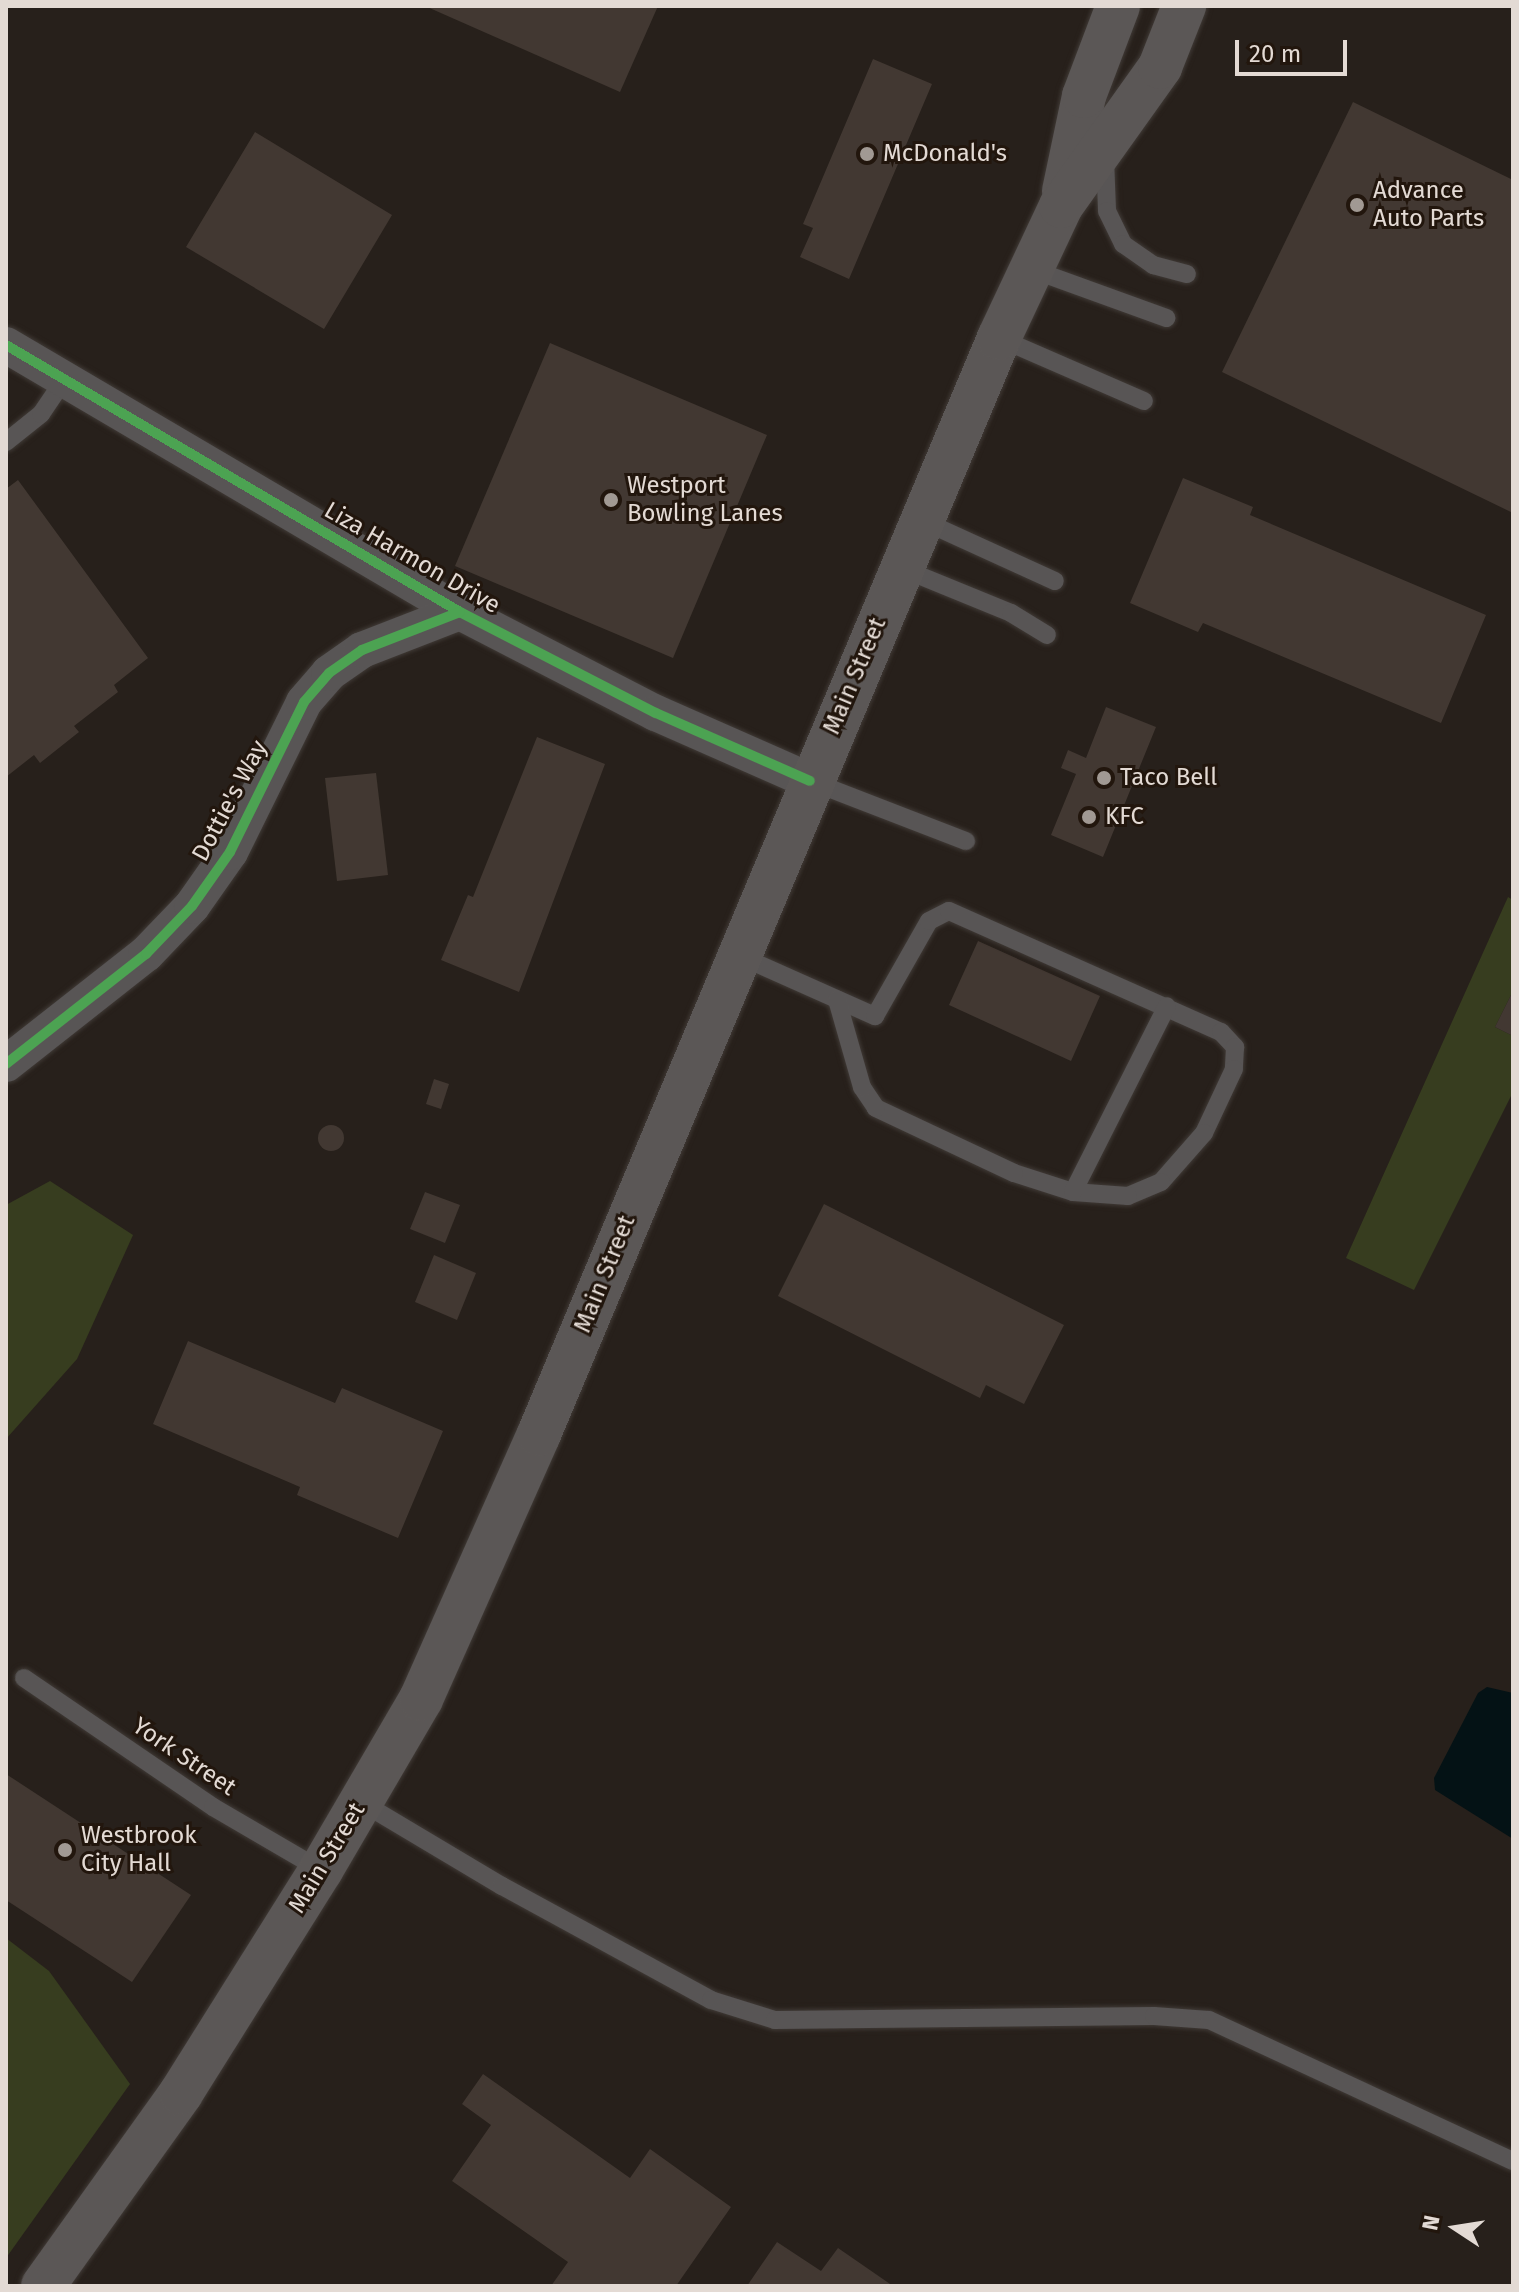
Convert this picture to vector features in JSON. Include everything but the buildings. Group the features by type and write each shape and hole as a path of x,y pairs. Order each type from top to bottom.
{"main road":[{"name":"Main Street","path":"1061,206 1084,96 1118,6"},
{"name":"Main Street","path":"43,2286 181,2093 321,1870 421,1699 472,1589 999,338 1061,206 1160,67 1184,6"}],"street":[{"name":"Liza Harmon Drive","path":"6,345 460,612 656,713 810,781"},
{"name":"Dottie's Way","path":"6,1064 146,954 192,906 230,852 304,702 329,673 362,650 460,612"}],"lane":[{"path":"1110,138 1107,211 1123,244 1153,265 1187,274"},
{"path":"1031,269 1166,318"},
{"path":"999,338 1144,401"},
{"path":"6,442 41,414 64,380"},
{"path":"921,520 1055,581"},
{"path":"900,567 1011,613 1047,635"},
{"path":"810,781 966,841"},
{"path":"738,955 875,1016 929,921 949,911 1221,1032 1235,1047 1234,1069 1204,1133 1161,1182 1128,1196 1073,1192 1014,1173 876,1108 862,1087 837,1000"},
{"path":"1073,1192 1167,1006"},
{"name":"York Street","path":"24,1678 213,1807 321,1870"},
{"path":"361,1802 502,1886 711,2000 749,2012 775,2020 1154,2016 1209,2020 1513,2161"}],"green space":[{"path":"1508,897 1513,900 1513,991 1495,1027 1513,1036 1513,1092 1414,1290 1346,1258"},
{"path":"50,1181 133,1235 77,1359 6,1439 6,1205"},
{"path":"6,1938 49,1971 130,2084 6,2258"}],"shaded area":[{"path":"1487,1687 1513,1693 1513,1839 1435,1790 1434,1778 1478,1693"}],"cycle path":[{"path":"6,345 460,612 656,713 810,781"},
{"path":"6,1064 146,954 192,906 230,852 304,702 329,673 362,650 460,612"}],"place":[{"name":"McDonald's","path":"867,154"},
{"name":"Advance Auto Parts","path":"1357,205"},
{"name":"Westport Bowling Lanes","path":"611,500"},
{"name":"Taco Bell","path":"1104,778"},
{"name":"KFC","path":"1089,817"},
{"name":"Westbrook City Hall","path":"65,1850"}]}
